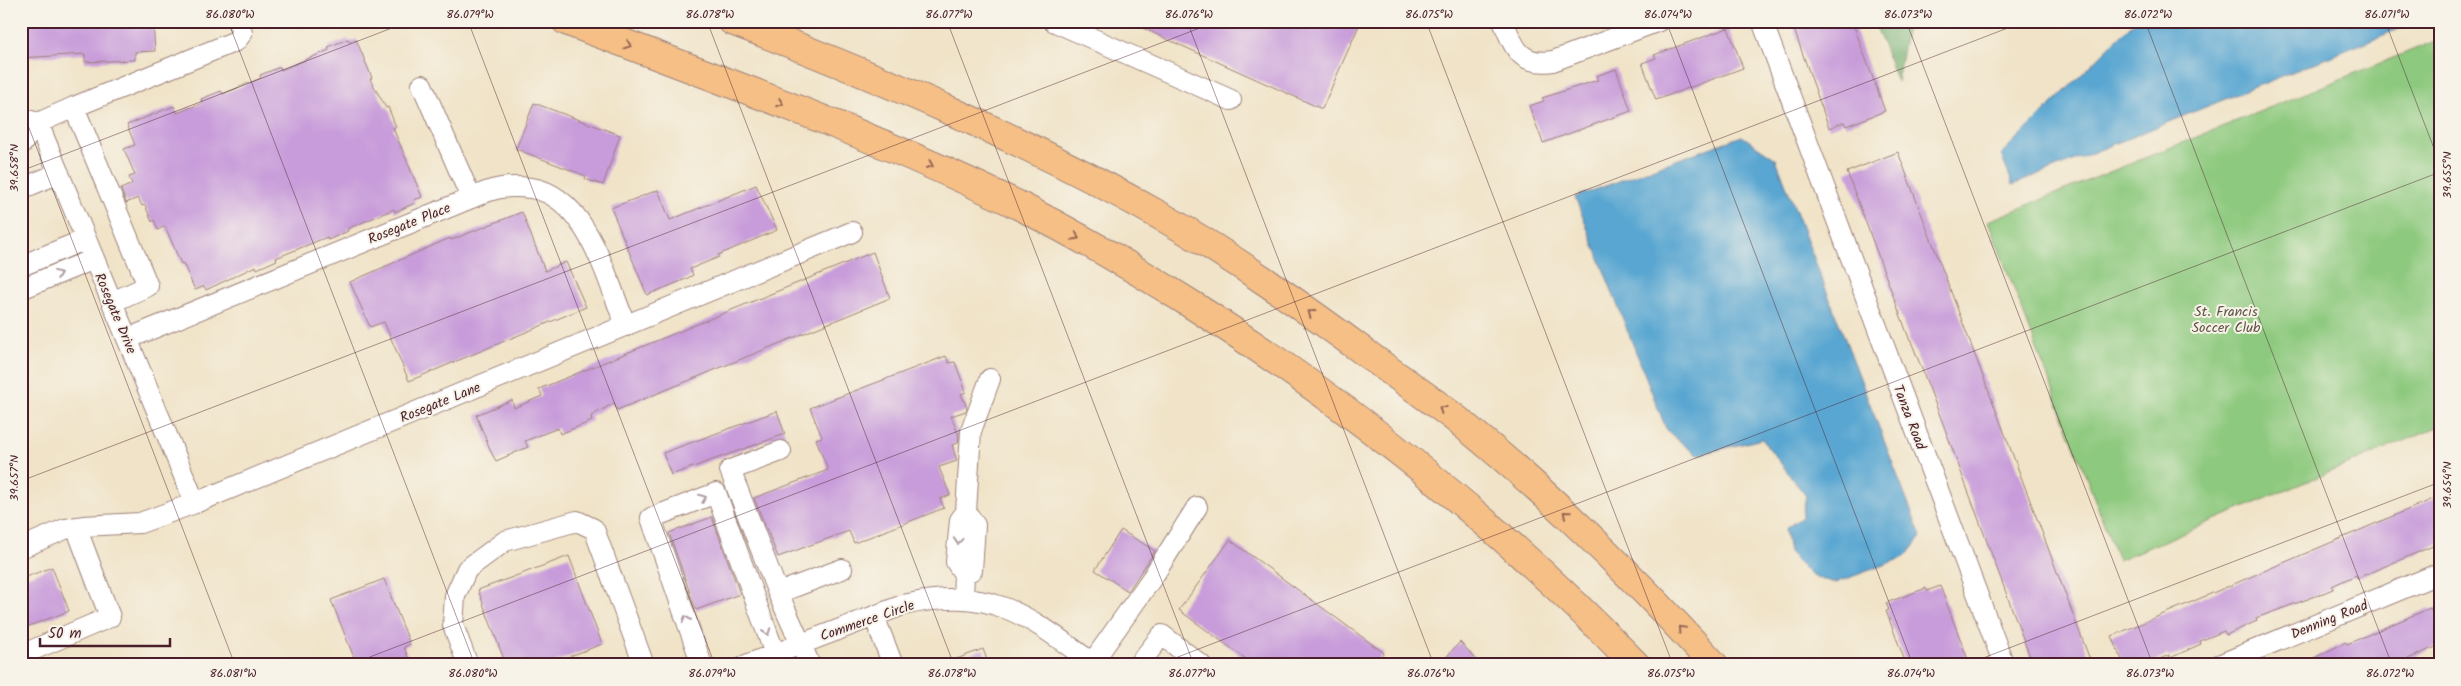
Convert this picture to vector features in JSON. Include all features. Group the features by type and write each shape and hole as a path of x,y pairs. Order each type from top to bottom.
{"highway":[{"path":"566,21 824,120 929,165 1024,209 1129,265 1329,396 1420,466 1538,569 1636,665"},
{"path":"732,21 842,63 949,109 1054,159 1167,219 1278,289 1467,428 1581,528 1714,665"}],"street":[{"path":"21,145 30,120 74,107 236,42 242,33 240,24 237,21"},
{"path":"1053,21 1231,100"},
{"path":"1503,21 1511,43 1519,53 1529,60 1539,63 1553,61 1659,21"},
{"name":"Tanza Road","path":"1762,21 2004,665"},
{"path":"422,84 471,198"},
{"path":"74,107 148,286 112,302"},
{"name":"Rosegate Drive","path":"30,120 59,173 195,503"},
{"path":"21,188 59,173"},
{"name":"Rosegate Place","path":"127,339 492,189 513,186 540,190 564,203 574,212 588,233 626,326"},
{"name":"Rosegate Lane","path":"21,548 66,529 140,524 852,232"},
{"path":"21,266 86,239"},
{"path":"21,289 94,260"},
{"path":"962,599 964,574 972,570 975,525 966,512 971,431 990,379"},
{"path":"781,451 730,470 778,593 810,665"},
{"path":"702,665 651,518 716,493 775,654"},
{"path":"1093,664 1152,578 1197,507"},
{"path":"468,665 453,625 455,596 467,569 505,540 577,521 594,529 644,665"},
{"path":"21,655 110,617 76,527"},
{"path":"778,593 842,569"},
{"name":"Denning Road","path":"2219,665 2440,573"},
{"name":"Commerce Circle","path":"746,665 903,605 930,599 962,599 997,605 1027,616 1093,664"},
{"path":"874,616 893,665"},
{"path":"1138,665 1162,635 1201,665"}],"green space":[{"path":"1874,21 1908,21 1897,82"},
{"name":"St. Francis Soccer Club","path":"2440,39 2440,426 2118,560 1988,221"}],"water":[{"path":"2135,21 2418,21 2013,185 2001,155"},
{"path":"1742,136 1776,159 1921,537 1905,557 1835,583 1812,576 1789,552 1785,529 1802,517 1806,496 1762,439 1697,455 1667,431 1575,197"}],"building":[{"path":"21,21 153,21 155,51 135,52 135,60 85,62 85,54 21,58"},
{"path":"1127,21 1361,21 1322,109"},
{"path":"1791,21 1852,21 1885,111 1846,126 1844,122 1829,128"},
{"path":"1728,28 1743,68 1656,100 1642,63 1656,58 1654,55"},
{"path":"348,39 349,42 356,39 372,78 370,79 386,108 388,107 396,127 393,128 422,197 414,200 415,203 395,212 394,209 347,229 348,231 328,240 327,237 276,258 277,260 257,269 256,266 206,290 204,286 195,290 183,263 181,264 165,226 158,230 154,220 152,222 145,205 142,206 138,198 126,203 121,189 132,184 129,177 135,175 124,149 135,145 127,125 174,106 177,113 202,103 201,99 221,91 223,94 261,78 260,75 280,67 281,70 329,50 328,47"},
{"path":"1616,69 1631,111 1543,143 1529,106 1544,101 1542,98 1598,80 1596,76"},
{"path":"534,103 620,135 603,185 585,179 586,176 516,149"},
{"path":"1898,152 2092,665 2033,665 1942,421 1910,341 1847,172"},
{"path":"756,185 777,230 690,269 693,275 647,295 611,208 658,190 670,220"},
{"path":"522,212 545,271 566,262 586,307 409,381 384,322 370,327 350,282 450,238 451,240"},
{"path":"873,252 890,298 617,410 614,403 591,416 592,421 560,434 558,428 525,441 528,447 496,461 492,454 476,415 512,400 514,408 542,396 539,389"},
{"path":"946,356 949,363 955,362 966,392 961,394 967,408 966,411 951,416 959,436 958,443 952,445 957,461 939,467 950,495 940,499 944,508 854,543 849,531 778,557 754,498 828,470 816,439 822,437 810,408"},
{"path":"777,411 785,434 671,475 663,453"},
{"path":"2440,496 2440,543 2357,578 2356,575 2332,586 2333,589 2256,618 2257,621 2226,635 2224,631 2200,641 2201,644 2170,658 2169,655 2146,665 2124,665 2112,636"},
{"path":"712,517 740,594 696,610 669,533"},
{"path":"1121,530 1155,551 1128,591 1095,570"},
{"path":"1230,540 1384,653 1375,665 1254,665 1179,610"},
{"path":"569,556 602,644 547,665 506,665 478,590"},
{"path":"52,567 69,611 21,629 21,579"},
{"path":"384,579 410,644 404,647 411,665 357,665 331,600"},
{"path":"1940,586 1970,665 1908,665 1886,611 1889,610 1886,603 1926,588 1927,591"},
{"path":"2440,606 2440,645 2394,665 2300,665 2346,642 2347,644 2430,608 2431,610"},
{"path":"1460,642 1481,665 1439,665"},
{"path":"983,649 989,665 946,665 946,663"}]}
